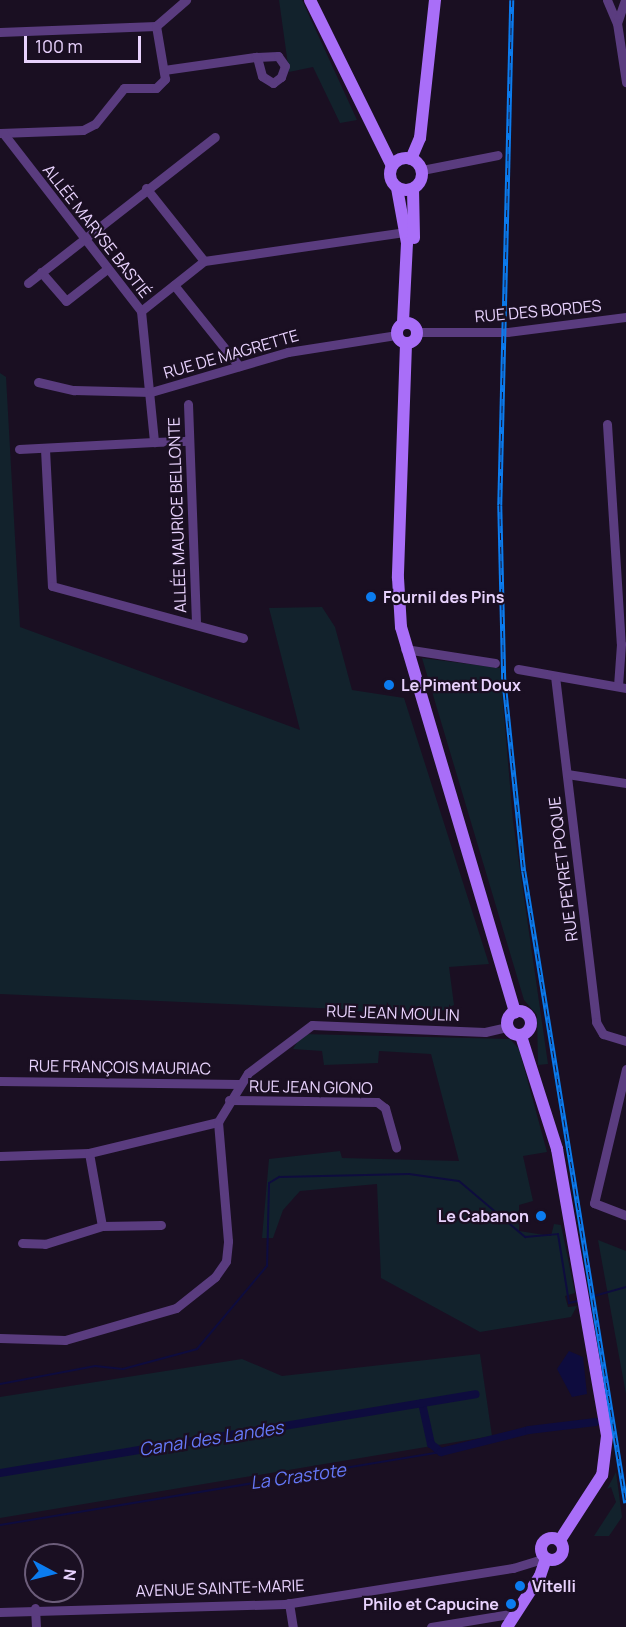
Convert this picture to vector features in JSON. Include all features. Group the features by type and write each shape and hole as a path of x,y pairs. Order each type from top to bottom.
{"main road":[{"path":"310,0 392,166 391,180 398,188 406,232 410,326"},
{"path":"392,166 411,159 420,138 435,0"},
{"path":"411,159 422,170 413,189 410,326 406,344 398,578 405,649 515,1012 507,1027 521,1036 558,1149 607,1442 602,1475 581,1512 560,1540"},
{"path":"398,188 413,189"},
{"path":"406,344 396,335 410,326"},
{"path":"515,1012 531,1020 521,1036"},
{"path":"514,1627 548,1559 544,1540 560,1540"},
{"path":"507,1627 548,1559 563,1552 560,1540"}],"street":[{"path":"0,32 156,26 186,0"},
{"path":"607,0 617,23 626,82"},
{"path":"617,23 625,0"},
{"path":"2,133 83,130 95,124 124,88 156,88 165,79 156,26"},
{"path":"164,70 257,57"},
{"name":"ALLÉE MARYSE BASTIÉ","path":"2,133 82,239 141,311 151,392 154,442"},
{"path":"28,283 146,188 215,137"},
{"path":"422,170 498,155"},
{"path":"146,188 204,261"},
{"path":"141,311 204,261 406,232"},
{"path":"41,272 66,301 107,269"},
{"path":"174,285 239,366"},
{"name":"RUE DES BORDES","path":"410,326 507,332 626,317"},
{"name":"RUE DE MAGRETTE","path":"38,382 74,390 151,392 300,349 396,335"},
{"name":"ALLÉE MAURICE BELLONTE","path":"188,405 196,624"},
{"path":"518,669 622,687 607,424"},
{"path":"19,449 189,441"},
{"path":"45,449 52,586 243,638"},
{"path":"405,649 495,663"},
{"name":"RUE PEYRET POQUE","path":"555,676 596,1022 603,1034 626,1041"},
{"path":"567,774 626,783"},
{"name":"RUE JEAN MOULIN","path":"218,1122 239,1084 263,1059 312,1025 485,1032 507,1027"},
{"path":"626,1069 595,1205 626,1215"},
{"name":"RUE FRANÇOIS MAURIAC","path":"0,1081 239,1084"},
{"name":"RUE JEAN GIONO","path":"229,1100 377,1102 386,1108 396,1147"},
{"path":"0,1156 89,1153 218,1122 228,1241 226,1261 215,1277 176,1308 65,1340 0,1338"},
{"path":"89,1153 102,1226"},
{"path":"22,1243 45,1244 102,1226 161,1225"},
{"name":"AVENUE SAINTE-MARIE","path":"0,1612 35,1608 289,1603 548,1559"},
{"path":"289,1603 293,1627"},
{"path":"35,1608 36,1627"},
{"path":"431,1627 516,1613"}],"shaded area":[{"path":"279,0 302,0 357,120 340,123 313,67 289,72"},
{"path":"0,373 6,377 20,627 300,730 269,608 322,607 335,627 352,690 404,698 489,964 449,967 454,1005 424,1019 341,1009 0,994"},
{"path":"422,658 500,668 513,821 548,1064 538,1065 537,1015 524,1000"},
{"path":"302,1034 510,1039 519,1049 547,1152 523,1156 533,1201 519,1205 519,1231 551,1236 554,1224 561,1225 575,1293 565,1296 568,1307 577,1306 571,1317 480,1332 381,1278 377,1184 300,1191 283,1210 273,1238 262,1238 269,1159 340,1151 342,1158 459,1161 431,1054 379,1051 378,1063 324,1065 322,1051 293,1049"},
{"path":"598,1240 626,1251 626,1394 619,1356"},
{"path":"569,1351 583,1357 587,1394 572,1397 557,1369"},
{"path":"480,1354 492,1436 0,1518 0,1397 242,1359 282,1376"},
{"path":"616,1472 622,1517 609,1536 594,1536 616,1502 611,1487 607,1489"}],"waterway":[{"path":"0,1384 95,1366 123,1369 197,1349 267,1266 269,1183 279,1177 409,1174 459,1181 525,1237 558,1234 569,1303 578,1301"},
{"path":"587,1298 626,1287"},
{"name":"Canal des Landes","path":"0,1473 475,1394"},
{"name":"La Crastote","path":"422,1403 431,1444 441,1452 529,1430 596,1422"},
{"name":"La Crastote","path":"0,1525 441,1452"}],"railway":[{"path":"512,0 500,505 504,679 524,871 626,1503"}],"place":[{"name":"Fournil des Pins","path":"371,597"},
{"name":"Le Piment Doux","path":"389,685"},
{"name":"Le Cabanon","path":"541,1216"},
{"name":"Vitelli","path":"520,1586"},
{"name":"Philo et Capucine","path":"511,1604"}]}
